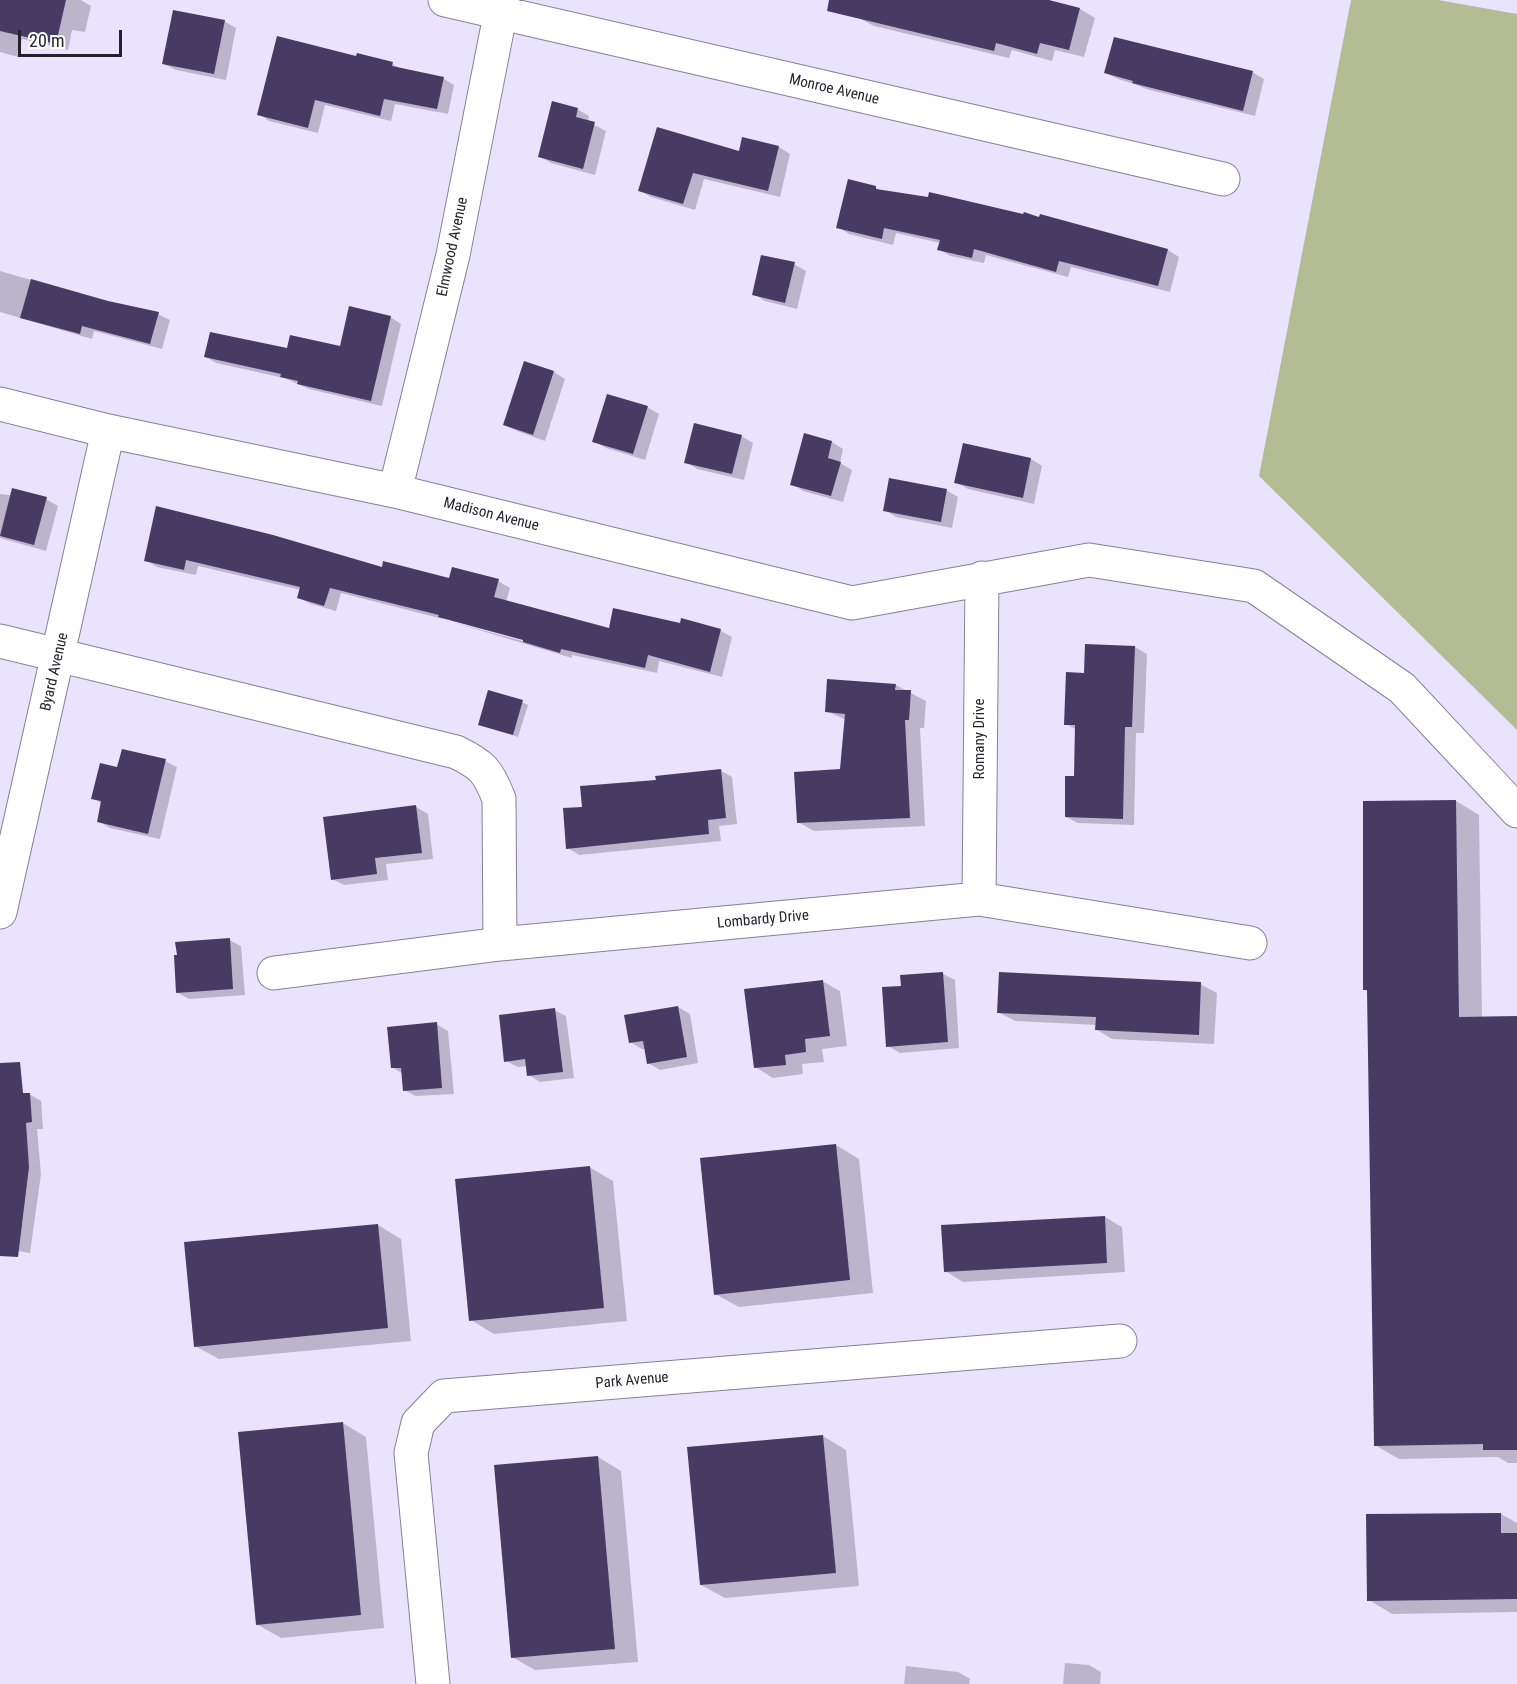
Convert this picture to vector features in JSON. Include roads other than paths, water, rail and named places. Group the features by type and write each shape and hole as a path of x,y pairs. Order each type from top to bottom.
{"street":[{"name":"Monroe Avenue","path":"445,0 501,6 1223,179"},
{"name":"Elmwood Avenue","path":"395,491 453,255 501,6"},
{"name":"Madison Avenue","path":"0,404 108,431 395,491 852,603 1089,560 1254,586 1402,688 1517,811"},
{"name":"Byard Avenue","path":"0,912 108,431"},
{"name":"Romany Drive","path":"979,899 982,578"},
{"path":"0,641 456,752 478,762 492,780 499,799 500,944"},
{"name":"Lombardy Drive","path":"274,973 500,944 979,899 1250,943"},
{"name":"Park Avenue","path":"433,1684 411,1453 418,1423 444,1396 1120,1341"}]}
